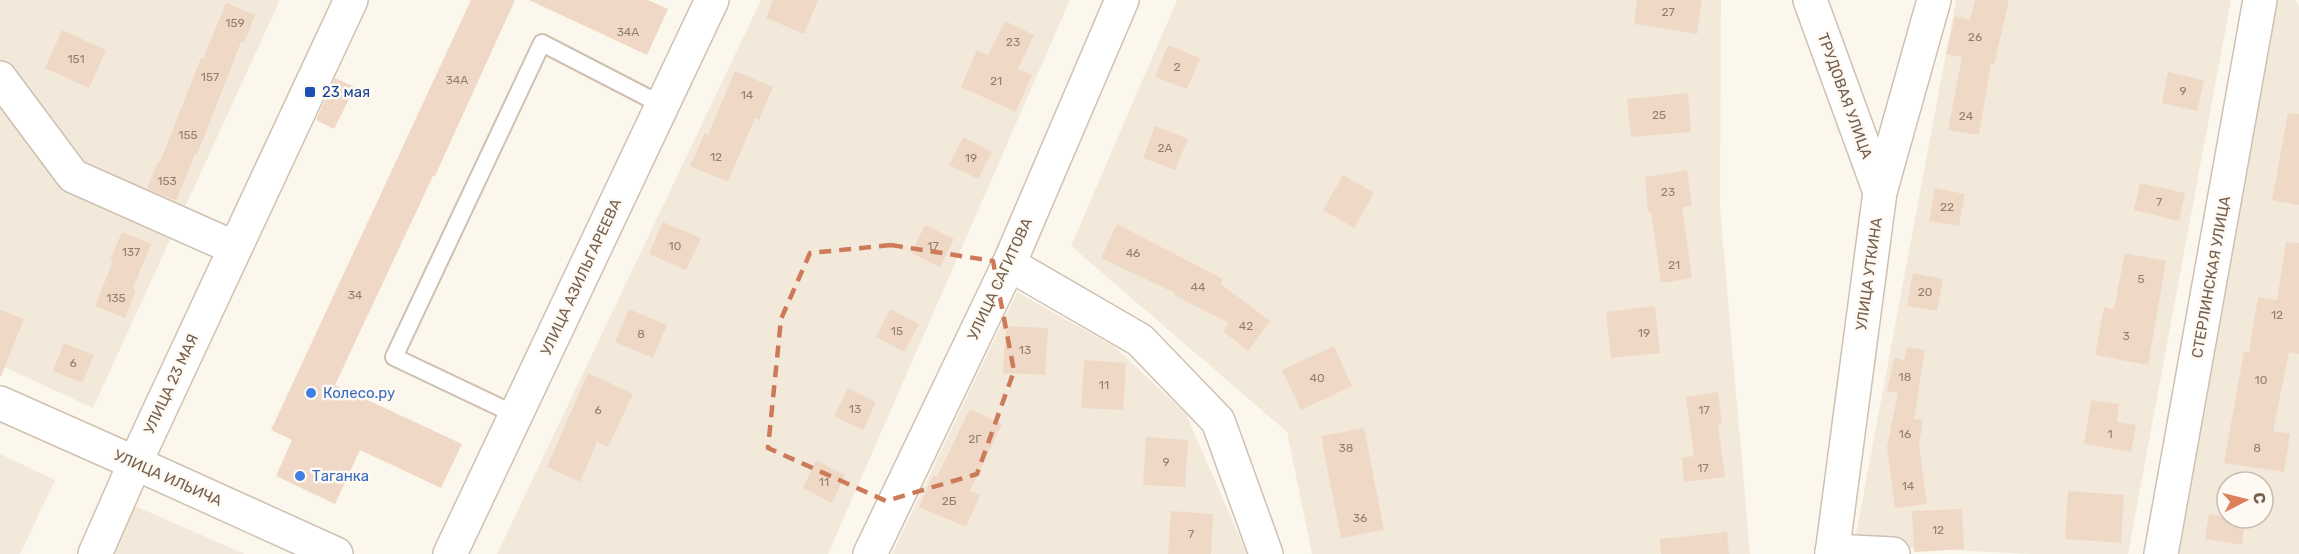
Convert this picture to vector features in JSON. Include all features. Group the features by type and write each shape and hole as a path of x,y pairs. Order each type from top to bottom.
{"street":[{"name":"УЛИЦА 23 МАЯ","path":"95,554 135,463 351,0"},
{"name":"УЛИЦА АЗИЛЬГАРЕЕВА","path":"450,554 712,0"},
{"name":"УЛИЦА САГИТОВА","path":"870,554 1009,264 1122,0"},
{"name":"ТРУДОВАЯ УЛИЦА","path":"1810,0 1880,192"},
{"name":"УЛИЦА УТКИНА","path":"1832,552 1880,192 1934,0"},
{"name":"СТЕРЛИНСКАЯ УЛИЦА","path":"2161,554 2260,0"},
{"path":"0,78 72,176 235,248"},
{"path":"1009,264 1140,340 1218,421 1266,554"},
{"name":"УЛИЦА ИЛЬИЧА","path":"0,403 336,554"},
{"path":"1832,552 1893,554"}],"lane":[{"path":"516,415 394,357 542,43 662,105"}],"highlighted area":[{"path":"891,245 993,261 1014,371 977,474 886,501 768,448 781,319 810,253"}],"shaded area":[{"path":"0,0 280,0 93,408 0,365"},
{"path":"761,0 1070,0 828,554 497,554"},
{"path":"1177,0 1721,0 1720,208 1750,554 1312,554 1287,432 1071,246"},
{"path":"1956,0 2231,0 2128,554 2030,554 1854,545"},
{"path":"2276,0 2295,0 2299,6 2299,554 2179,554"},
{"path":"1017,292 1115,347 1186,414 1247,554 892,554"},
{"path":"0,454 55,480 20,554 0,554"},
{"path":"128,503 245,554 106,554"}],"building":[{"path":"471,0 515,0 435,176 433,176 335,385 462,444 441,488 360,450 335,504 276,476 292,440 271,430"},
{"path":"529,0 648,0 668,9 647,55"},
{"path":"773,0 818,0 804,34 766,18"},
{"path":"1637,0 1702,0 1697,34 1634,24"},
{"path":"1975,0 2009,0 1994,65 1991,64 1979,135 1948,130 1962,57 1946,54 1955,16 1970,20"},
{"path":"226,3 255,15 244,43 241,42 197,155 195,154 176,201 147,188"},
{"path":"1005,21 1034,35 1018,69 1032,75 1016,112 961,87 977,50 988,55"},
{"path":"62,30 106,50 89,88 45,68"},
{"path":"1168,45 1200,58 1187,89 1155,77"},
{"path":"735,71 773,87 759,120 755,118 728,182 690,166 705,133 708,135"},
{"path":"2168,72 2204,80 2197,111 2162,103"},
{"path":"335,78 355,87 334,129 316,120"},
{"path":"1688,93 1691,132 1631,137 1627,99"},
{"path":"2288,113 2299,114 2299,205 2272,200"},
{"path":"1155,126 1188,139 1175,170 1143,158"},
{"path":"963,137 992,152 978,179 949,165"},
{"path":"1687,170 1692,206 1682,207 1692,278 1661,283 1651,212 1648,212 1645,177"},
{"path":"1343,175 1374,193 1354,228 1323,210"},
{"path":"2140,183 2185,193 2179,221 2134,210"},
{"path":"1935,188 1965,194 1959,226 1929,221"},
{"path":"663,222 701,238 686,270 649,254"},
{"path":"1117,224 1223,279 1221,284 1270,321 1248,351 1223,331 1229,323 1174,295 1175,293 1101,258"},
{"path":"925,225 954,239 940,267 911,253"},
{"path":"122,232 151,244 133,288 136,290 125,318 95,306"},
{"path":"2286,242 2299,243 2299,354 2289,352 2273,431 2290,434 2284,472 2224,463 2244,351 2249,352 2258,297 2277,300"},
{"path":"2125,253 2166,261 2148,365 2095,355 2104,307 2114,309"},
{"path":"1913,273 1943,279 1937,311 1907,306"},
{"path":"1655,306 1660,353 1611,358 1606,312"},
{"path":"629,309 667,325 653,358 615,342"},
{"path":"890,309 919,324 904,352 876,337"},
{"path":"0,310 24,319 1,376 0,376"},
{"path":"1006,326 1048,328 1045,375 1003,373"},
{"path":"64,343 94,355 82,383 53,371"},
{"path":"1334,346 1352,386 1301,410 1282,370"},
{"path":"1907,347 1925,350 1914,419 1923,420 1919,445 1927,504 1895,508 1887,447 1898,393 1887,391 1894,358 1904,360"},
{"path":"1084,360 1126,363 1123,410 1081,408"},
{"path":"588,373 633,394 608,447 597,442 580,482 547,467"},
{"path":"848,388 876,402 863,430 834,416"},
{"path":"1718,392 1722,424 1718,425 1725,477 1684,482 1682,458 1694,456 1686,397"},
{"path":"2091,400 2119,404 2117,422 2136,425 2131,452 2084,444"},
{"path":"970,409 1002,424 970,491 980,495 966,527 919,507 933,475 937,477"},
{"path":"1364,428 1384,530 1341,538 1321,436"},
{"path":"1146,437 1188,440 1185,487 1143,485"},
{"path":"816,460 845,475 832,503 803,488"},
{"path":"2068,491 2124,495 2121,543 2065,539"},
{"path":"1962,509 1964,549 1914,552 1912,511"},
{"path":"1171,511 1213,514 1211,554 1168,554"},
{"path":"2209,514 2215,515 2215,530 2244,530 2242,545 2205,539"},
{"path":"1727,532 1729,554 1661,554 1660,539"}],"place":[{"name":"23 мая","path":"310,92"},
{"name":"Колесо.ру","path":"311,393"},
{"name":"Таганка","path":"300,476"}]}
